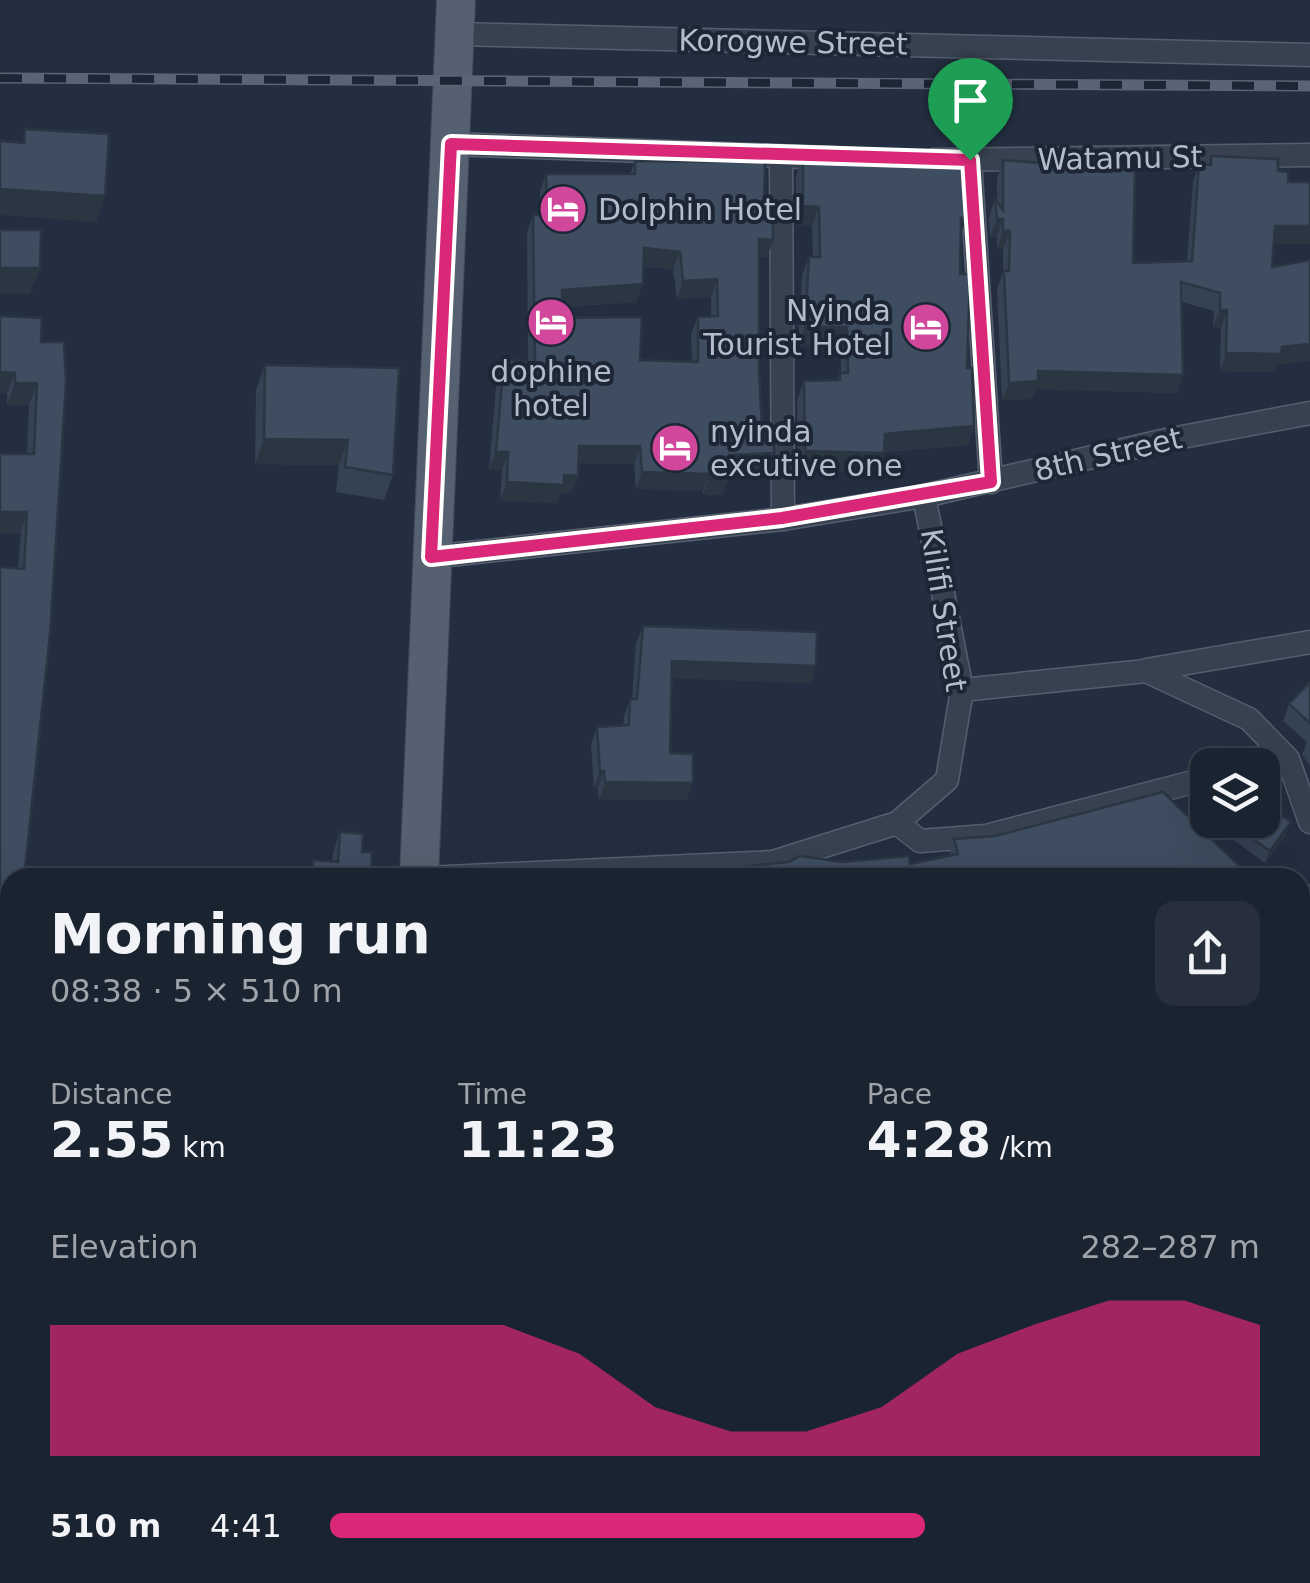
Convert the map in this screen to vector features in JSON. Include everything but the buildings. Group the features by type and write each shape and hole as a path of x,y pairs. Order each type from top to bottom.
{"main road":[{"path":"422,868 431,557 455,17"}],"street":[{"name":"Korogwe Street","path":"455,17 1310,55"},
{"path":"451,144 856,158"},
{"name":"Watamu St","path":"913,159 1310,155"},
{"path":"781,158 782,518"},
{"path":"970,160 991,482"},
{"name":"8th Street","path":"431,557 782,518 924,496 1166,440 1310,413"},
{"name":"Kilifi Street","path":"641,868 773,862 898,823 947,780 962,690 924,496"},
{"path":"962,690 1146,670 1310,642"},
{"path":"1146,670 1249,718 1288,759 1310,822"},
{"path":"1280,761 1288,759"},
{"path":"898,823 920,841 986,836 1190,783"}],"railway":[{"path":"0,78 1310,86"}],"place":[{"name":"Dolphin Hotel","path":"563,209"},
{"name":"dophine hotel","path":"551,322"},
{"name":"Nyinda Tourist Hotel","path":"926,327"},
{"name":"nyinda excutive one","path":"675,448"}],"route":[{"path":"451,144 781,158 970,160 991,482 782,518 499,553 431,557 451,144"}]}
